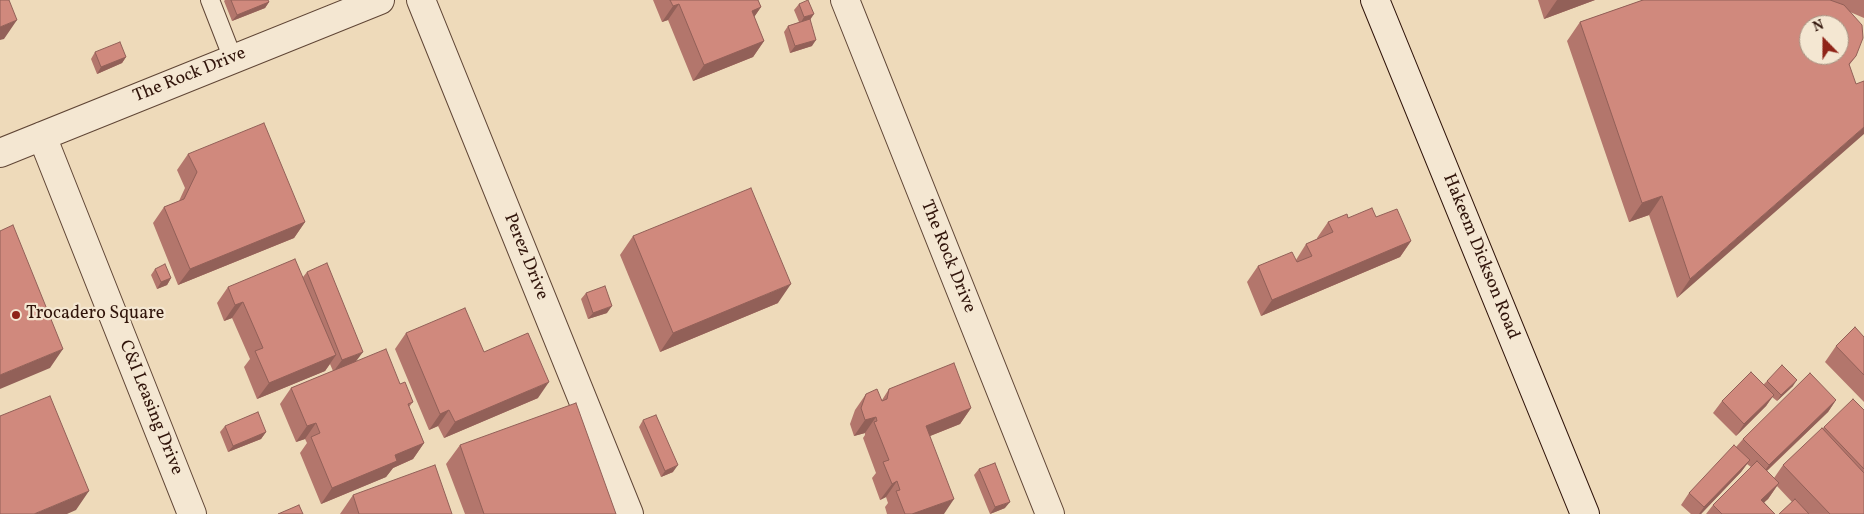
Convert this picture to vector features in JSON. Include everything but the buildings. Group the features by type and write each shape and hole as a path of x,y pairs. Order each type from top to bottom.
{"street":[{"name":"The Rock Drive","path":"0,152 380,0"},
{"name":"Perez Drive","path":"421,0 629,514"},
{"name":"The Rock Drive","path":"845,0 1050,514"},
{"name":"Hakeem Dickson Road","path":"1375,0 1585,514"},
{"name":"C&I Leasing Drive","path":"42,136 192,514"}],"lane":[{"path":"210,0 233,59"}],"place":[{"name":"Trocadero Square","path":"16,315"}]}
